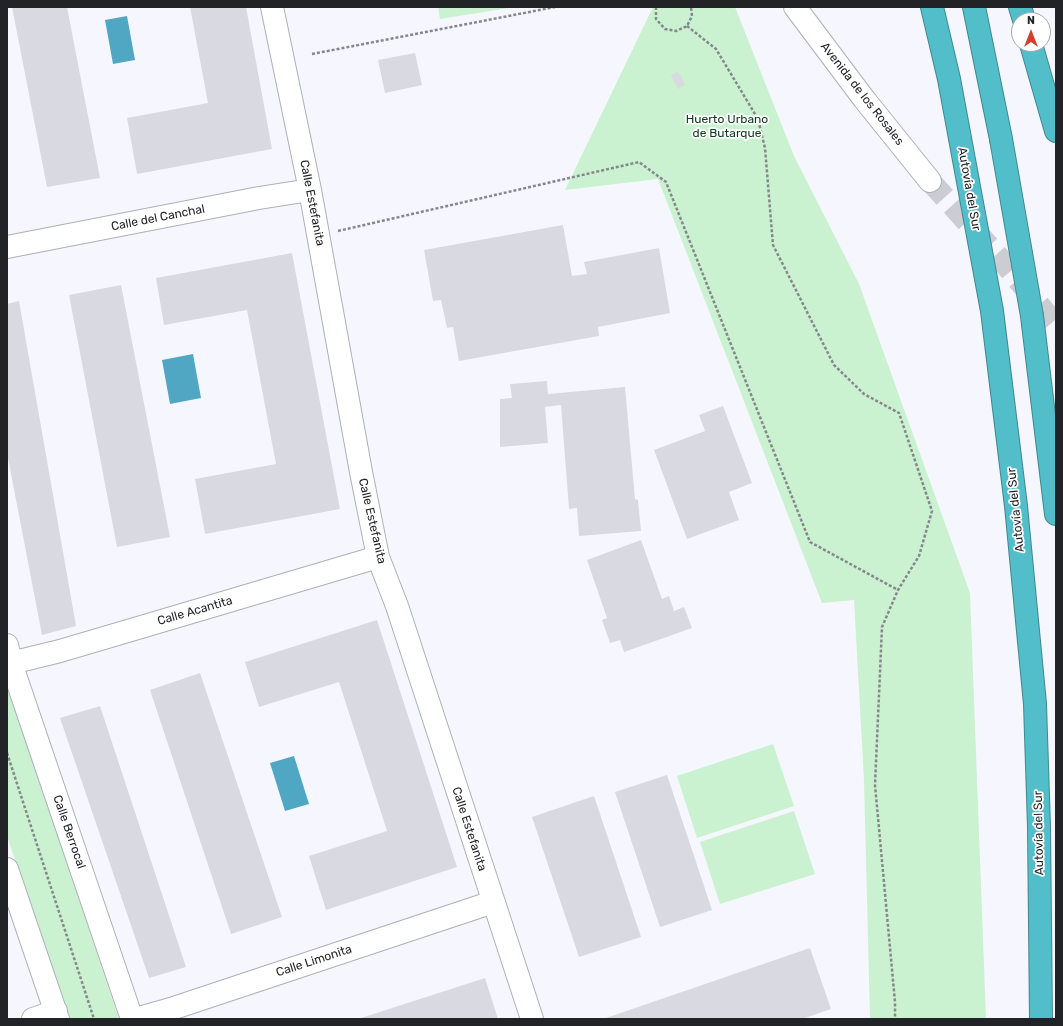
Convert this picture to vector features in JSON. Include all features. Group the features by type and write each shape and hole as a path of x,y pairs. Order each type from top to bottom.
{"highway":[{"name":"Autovía del Sur","path":"932,7 949,79 992,311 1016,506 1034,704 1039,827 1041,1019"},
{"path":"974,7 1001,139 1032,316 1056,514"},
{"path":"1033,52 1056,131"}],"street":[{"name":"Calle Estefanita","path":"272,7 310,190 361,472 378,557 397,606 532,1019"},
{"name":"Avenida de los Rosales","path":"795,7 864,99 930,181"},
{"name":"Calle del Canchal","path":"7,247 259,198 310,190"},
{"name":"Calle Acantita","path":"9,654 60,651 378,557"},
{"name":"Calle Berrocal","path":"9,654 134,1019"},
{"path":"7,869 57,1015 33,1019"},
{"name":"Calle Limonita","path":"134,1019 174,1008 493,902"}],"path":[{"path":"312,54 555,7"},
{"path":"656,7 656,19 665,29 676,30 687,26 692,16 691,7"},
{"path":"687,26 716,49 758,119 765,148 773,245 834,365 864,394 899,413 932,511 918,556 898,590 882,627 875,785 895,1002 895,1019"},
{"path":"318,236 639,162 666,182 810,542 898,590"},
{"path":"7,753 94,1019"}],"green space":[{"path":"438,7 509,7 509,8 440,19"},
{"name":"Huerto Urbano de Butarque","path":"653,7 735,7 794,156 859,284 970,593 986,1019 870,1019 864,780 854,600 822,603 658,179 565,190"},
{"path":"7,684 119,1019 68,1019 7,836"},
{"path":"773,744 794,806 697,838 677,776"},
{"path":"794,811 815,874 720,904 700,842"}],"water":[{"path":"127,16 135,60 113,64 105,20"},
{"path":"193,354 201,398 170,404 162,360"},
{"path":"294,756 309,804 285,811 270,763"}],"building":[{"path":"12,7 67,7 100,178 47,187"},
{"path":"190,7 246,7 272,149 137,174 127,118 208,103"},
{"path":"415,53 422,85 385,93 378,60"},
{"path":"678,71 685,85 678,89 671,75"},
{"path":"563,225 572,276 587,274 584,262 659,248 670,313 598,327 599,336 459,361 453,327 447,328 441,300 433,301 424,250"},
{"path":"292,253 340,509 205,534 195,479 276,464 247,310 164,325 156,278"},
{"path":"121,285 170,537 117,547 69,295"},
{"path":"19,301 76,626 42,635 7,453 7,304"},
{"path":"547,381 548,394 625,387 635,499 638,500 641,531 579,536 577,508 569,509 561,405 545,407 548,443 500,447 500,399 512,398 510,384"},
{"path":"723,406 752,483 729,492 739,520 687,539 654,450 705,431 699,415"},
{"path":"641,540 662,599 669,596 674,611 684,607 692,628 624,652 620,640 610,643 602,620 607,618 587,560"},
{"path":"377,620 457,867 326,910 309,856 387,831 339,682 259,707 245,662"},
{"path":"200,673 282,917 231,934 150,690"},
{"path":"100,706 186,967 149,978 60,718"},
{"path":"667,775 712,910 660,927 615,792"},
{"path":"594,796 641,937 579,957 532,817"},
{"path":"810,948 831,1009 802,1019 603,1019"},
{"path":"485,978 498,1019 358,1019"}],"tunnel":[{"path":"930,181 998,256 1056,325"}]}
